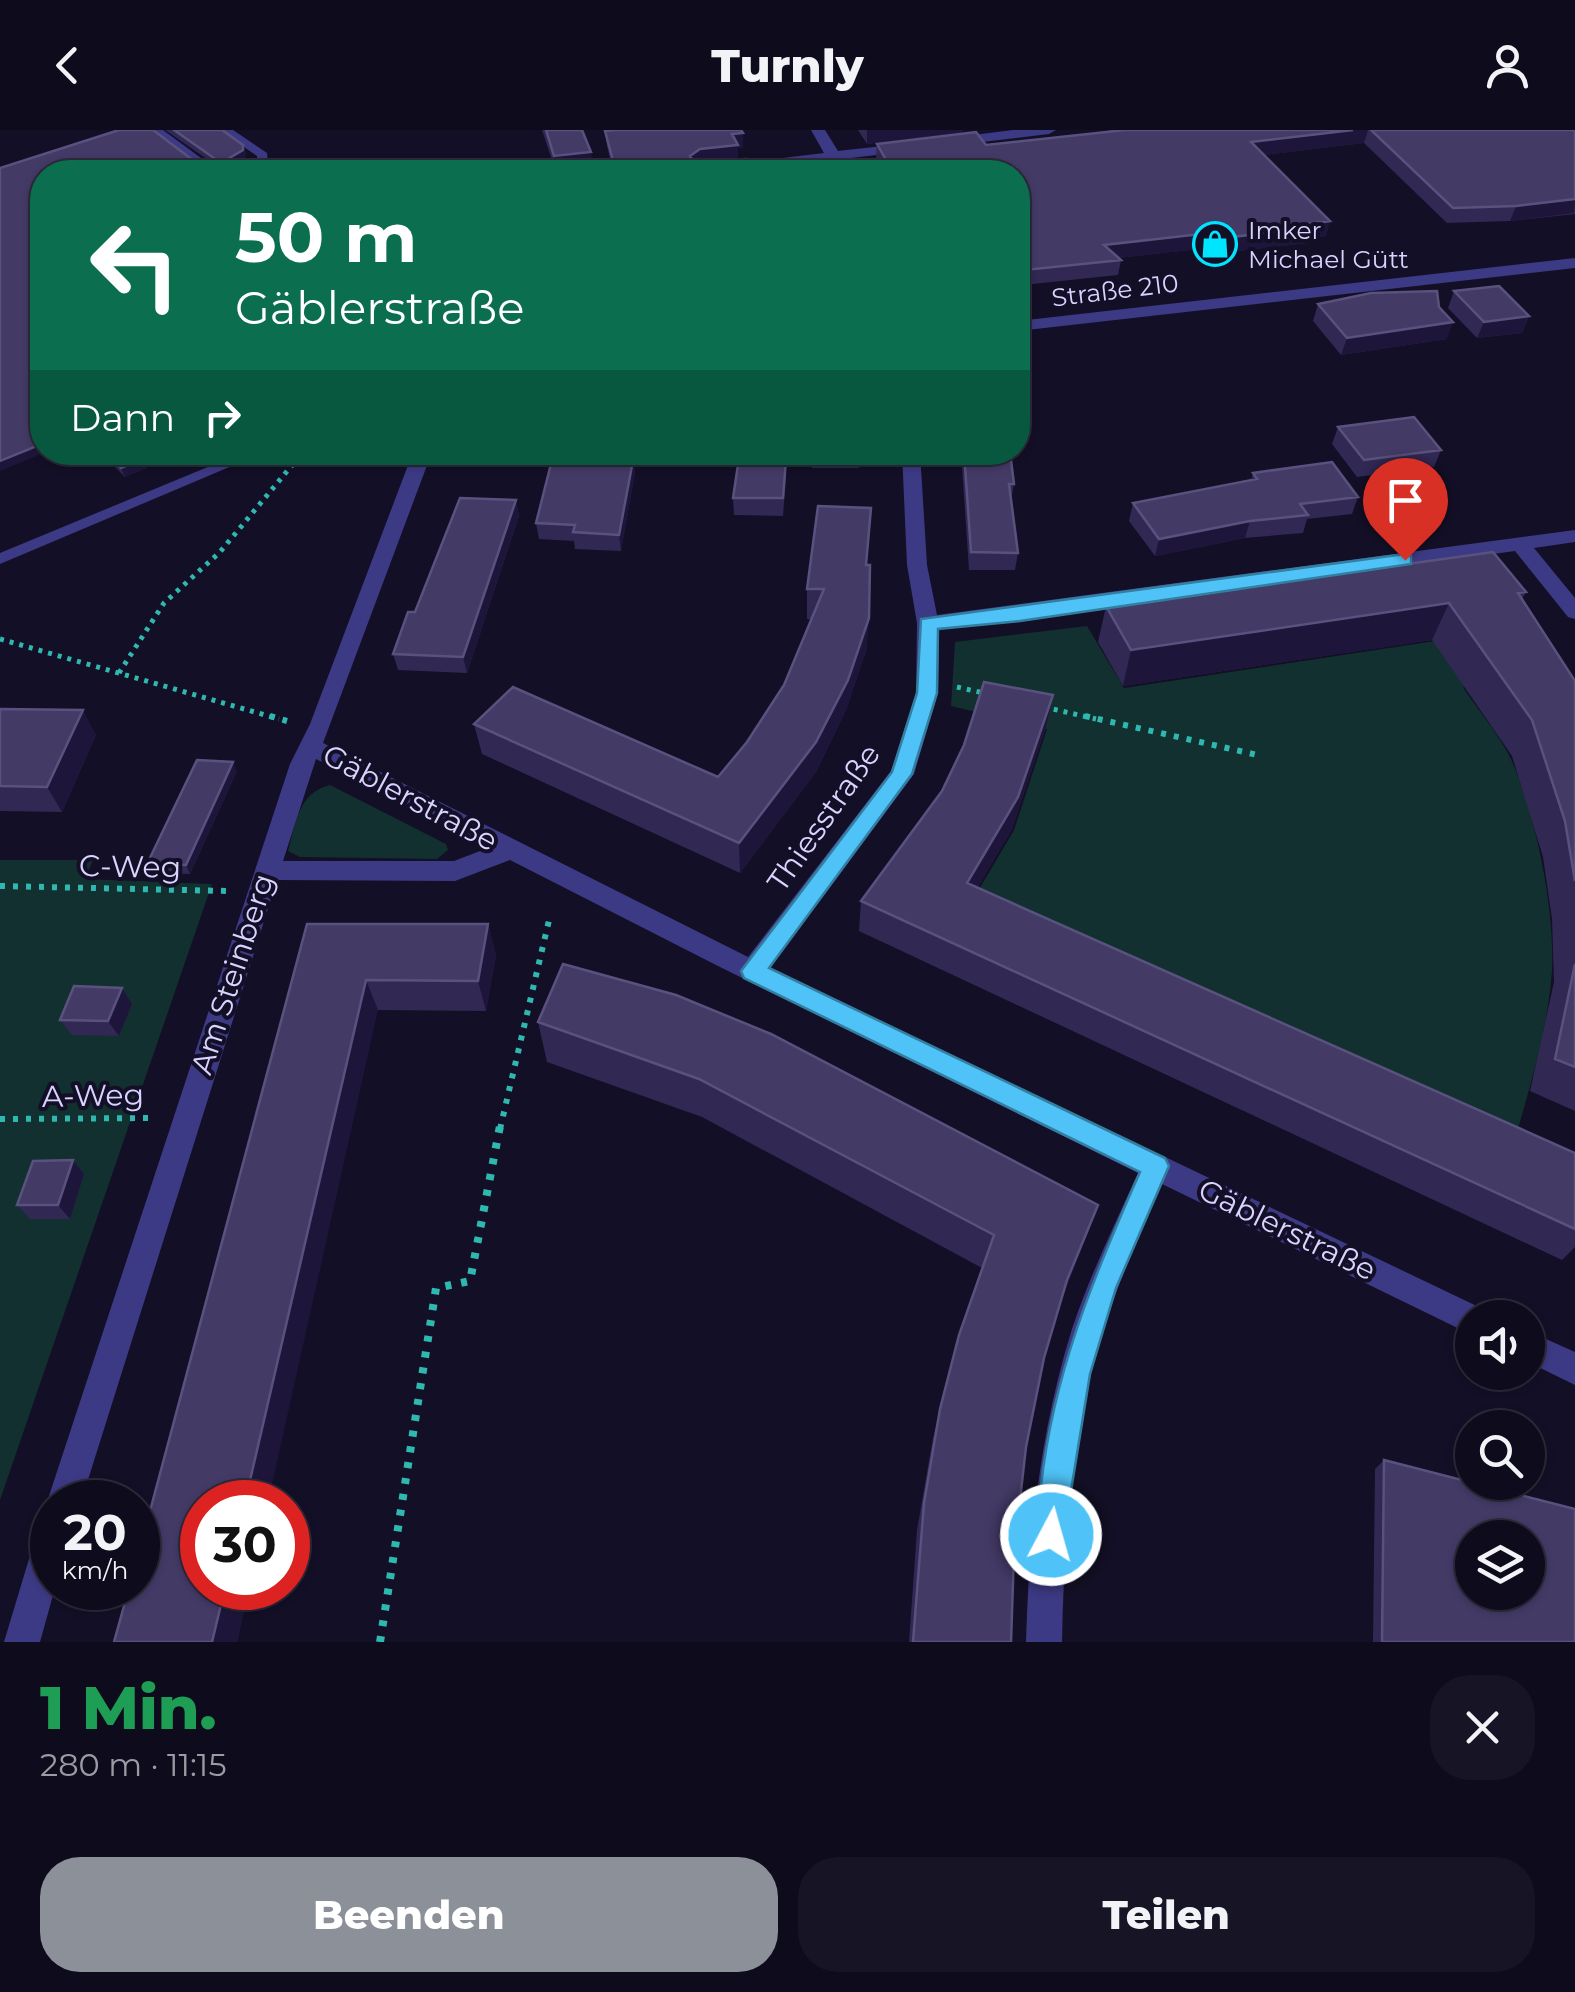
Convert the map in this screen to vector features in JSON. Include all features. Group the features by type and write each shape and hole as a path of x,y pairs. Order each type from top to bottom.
{"street":[{"path":"818,130 836,160"},
{"path":"869,160 1049,130"},
{"name":"Straße 210","path":"1030,325 1575,263"},
{"name":"Am Steinberg","path":"71,1480 302,764 418,465"},
{"name":"Thiesstraße","path":"753,971 902,774 927,693 928,623 917,565 912,465"},
{"path":"928,623 1020,614 1575,536"},
{"path":"1520,544 1575,612"},
{"name":"Gäblerstraße","path":"311,747 753,971 1455,1312"},
{"name":"Gäblerstraße","path":"263,881 455,872 509,850"},
{"path":"1044,1642 1058,1469 1076,1374 1102,1288 1156,1166"},
{"path":"1545,1354 1575,1369"},
{"path":"22,1642 31,1610"}],"lane":[{"path":"155,130 197,160"},
{"path":"225,130 262,155 262,160"},
{"path":"0,559 227,465"}],"path":[{"path":"118,673 164,603 220,552 292,465"},
{"path":"0,639 296,724 311,747"},
{"path":"946,685 1002,698"},
{"path":"1038,706 1262,756"},
{"name":"C-Weg","path":"0,886 263,881"},
{"path":"380,1642 436,1288 470,1281 510,1075 550,916"},
{"name":"A-Weg","path":"0,1119 186,1116"}],"green space":[{"path":"1087,626 1124,688 1508,630 1486,683 1463,687 1505,748 1520,780 1543,868 1551,929 1551,982 1544,1027 1509,1161 965,913 1014,830 1047,729 951,706 955,642"},
{"path":"330,785 446,844 448,850 437,859 300,857 288,851 305,802"},
{"path":"0,860 93,860 85,879 212,884 0,1500"}],"building":[{"path":"119,130 153,130 193,160 30,160 30,449 0,461 0,168"},
{"path":"174,130 222,130 243,145 243,150 226,160 217,160"},
{"path":"546,130 582,130 591,152 554,156"},
{"path":"1125,130 1353,130 1251,142 1330,221 1308,224 1312,228 1206,240 1201,234 1104,245 1121,260 1030,269 1030,160 886,160 877,144 976,132 986,145"},
{"path":"1371,130 1575,130 1575,199 1453,208"},
{"path":"605,131 743,133 732,134 738,145 700,149 690,156 692,160 613,160"},
{"path":"1499,286 1529,316 1484,322 1454,291"},
{"path":"1437,291 1439,307 1453,322 1347,338 1318,304 1371,293"},
{"path":"1414,417 1441,450 1364,460 1338,427"},
{"path":"1332,462 1358,497 1300,504 1308,515 1250,521 1159,539 1133,503 1257,479 1253,473"},
{"path":"551,465 632,465 619,535 573,532 575,525 536,523"},
{"path":"738,465 786,465 783,498 733,498"},
{"path":"965,465 1012,465 1014,484 1009,484 1018,553 971,552"},
{"path":"460,498 516,500 463,657 393,654 408,612 415,612"},
{"path":"818,506 871,508 866,565 870,565 869,618 848,680 816,742 739,843 474,724 513,687 718,777 747,742 784,685 824,589 807,589"},
{"path":"1493,552 1526,592 1518,593 1575,681 1575,881 1565,821 1532,720 1449,603 1131,650 1106,606"},
{"path":"984,682 1053,695 1018,797 967,883 1575,1153 1575,1229 861,901 942,791 964,745"},
{"path":"0,709 83,710 47,787 0,786"},
{"path":"197,760 233,762 186,865 147,864"},
{"path":"307,924 488,924 478,981 366,980 250,1480 180,1480 180,1610 220,1610 212,1642 114,1642 123,1610 160,1610 158,1480"},
{"path":"563,964 676,995 771,1034 1098,1205 1067,1280 1044,1358 1026,1447 1014,1553 1011,1642 913,1642 924,1503 940,1409 959,1335 994,1235 699,1079 538,1022"},
{"path":"1575,964 1575,1067 1555,1059"},
{"path":"74,986 122,988 108,1021 60,1020"},
{"path":"73,1160 58,1205 17,1205 33,1161"},
{"path":"1384,1460 1455,1478 1455,1500 1540,1500 1575,1509 1575,1642 1382,1642"}],"place":[{"name":"Imker Michael Gütt","path":"1215,244"}],"route":[{"path":"1051,1535 1058,1469 1076,1374 1102,1288 1156,1166 753,971 902,774 927,693 928,623 1020,614 1405,560"}]}
